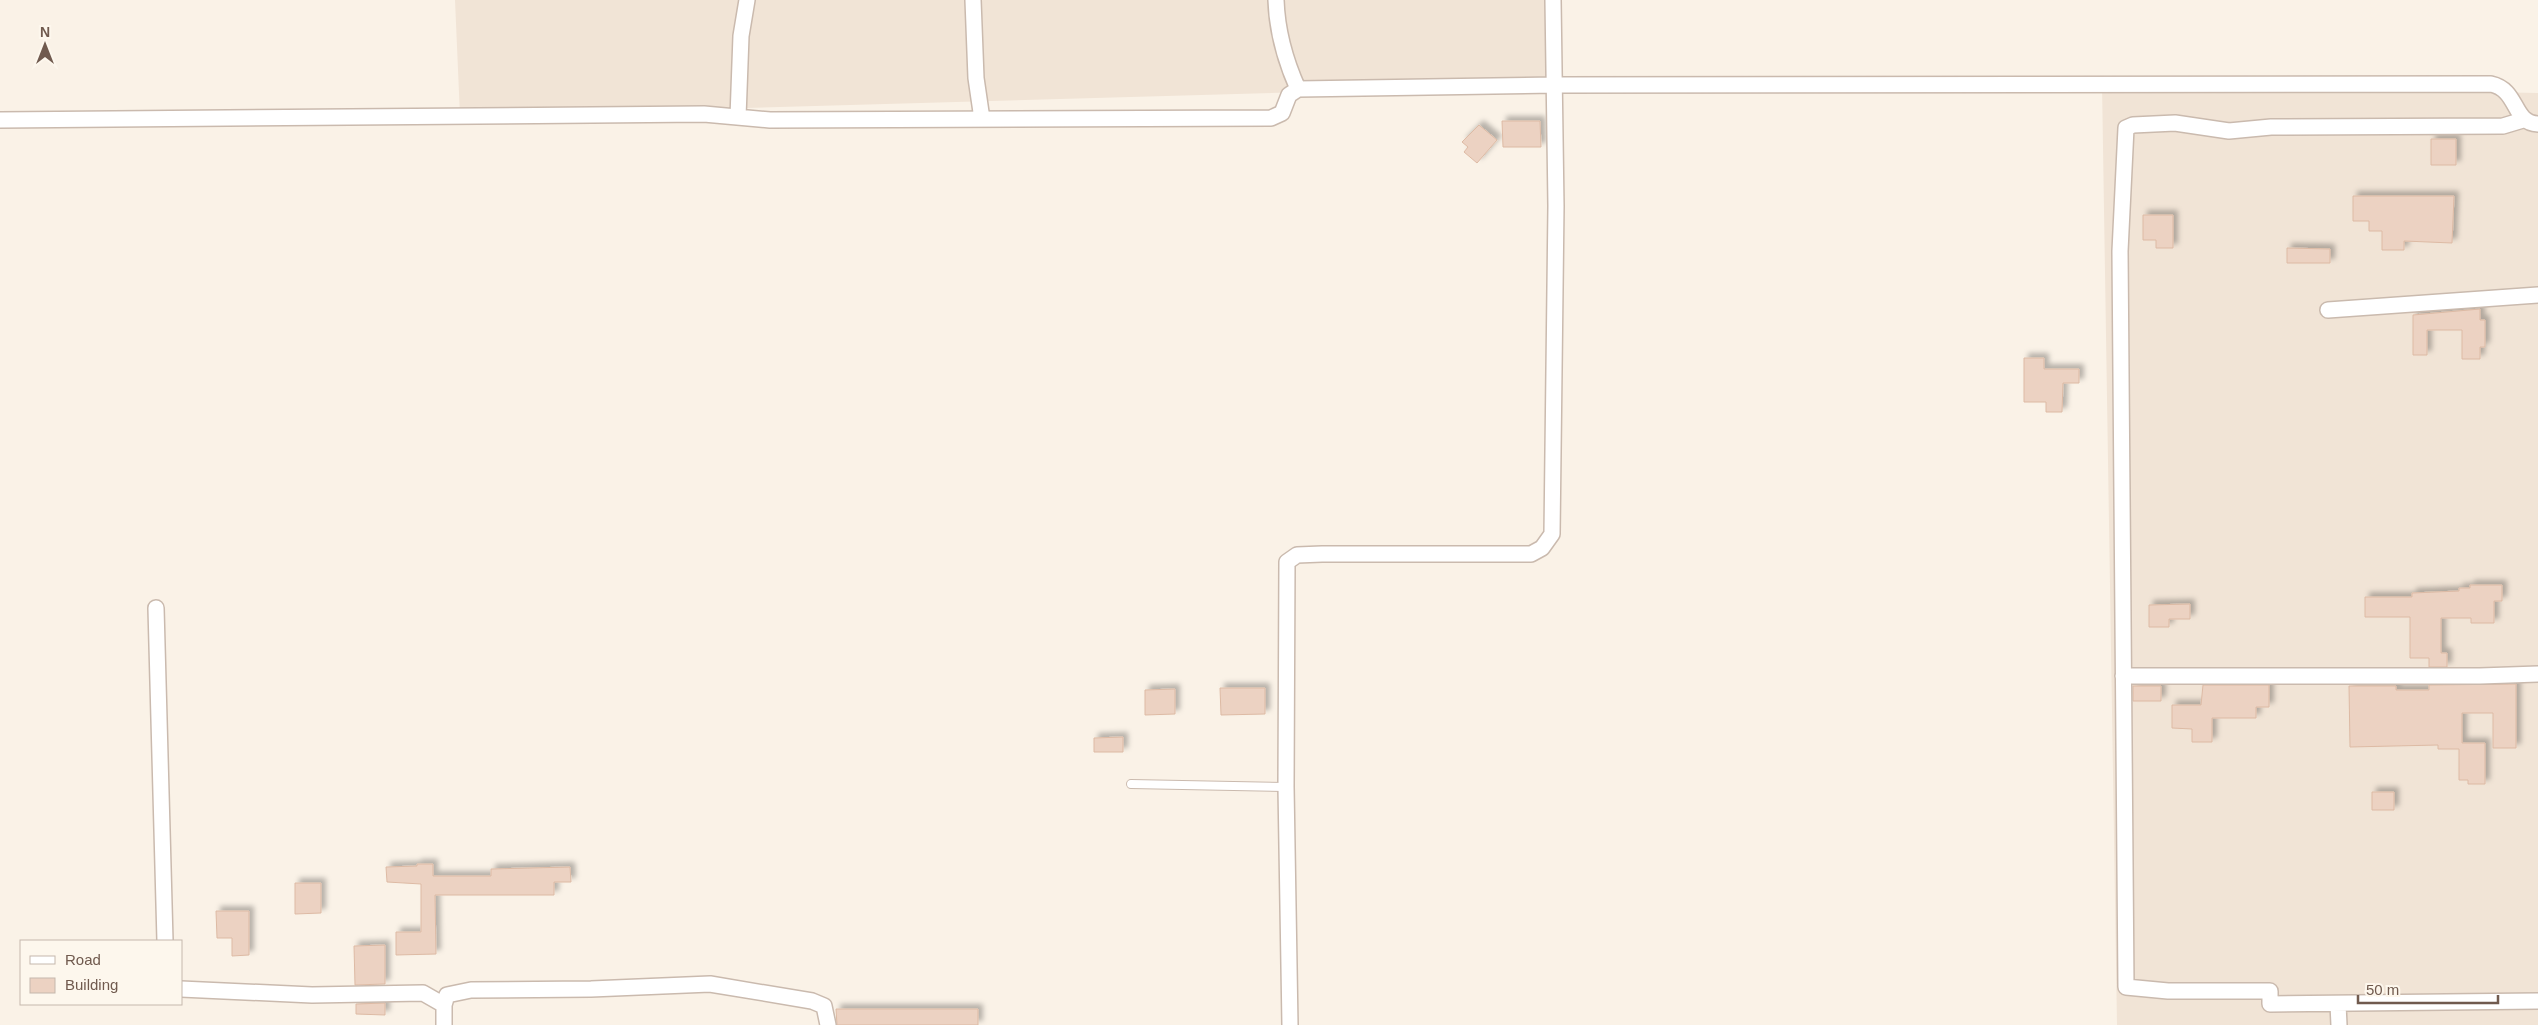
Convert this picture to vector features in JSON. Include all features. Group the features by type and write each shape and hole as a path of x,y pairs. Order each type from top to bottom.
{"street":[{"path":"738,117 741,36 747,0"},
{"path":"973,0 976,78 982,119"},
{"path":"0,120 704,114 770,120 1271,118 1282,113 1293,92 1277,23 1276,0"},
{"path":"1290,1025 1286,787 1287,562 1297,555 1314,554 1531,554 1542,548 1552,534 1555,84 1553,0"},
{"path":"1293,92 1555,84 2490,84 2502,86 2527,118 2502,126 2291,127 2230,131 2174,123 2133,125 2126,128 2120,251 2126,988 2168,991 2270,991 2270,1004 2538,1000"},
{"path":"2328,310 2538,295"},
{"path":"156,608 165,940"},
{"path":"2123,676 2538,674"},
{"path":"444,1025 444,1005 448,995 471,990 591,989 710,984 812,1001 824,1006 828,1025"},
{"path":"182,989 312,995 423,993 444,1005"},
{"path":"2338,1004 2339,1025"}],"lane":[{"path":"1131,784 1286,787"}],"shaded area":[{"path":"455,0 1553,0 1555,85 460,116"},
{"path":"2102,84 2538,93 2538,1025 2117,1025"}],"building":[{"path":"1502,121 1540,121 1541,147 1503,147"},
{"path":"1479,125 1497,140 1477,163 1464,152 1468,147 1462,142"},
{"path":"2431,139 2456,139 2456,165 2431,165"},
{"path":"2353,196 2454,196 2452,243 2404,241 2404,250 2382,250 2382,231 2369,231 2369,221 2353,221"},
{"path":"2143,215 2173,215 2173,248 2156,248 2156,240 2143,240"},
{"path":"2287,248 2330,249 2330,263 2287,263"},
{"path":"2480,309 2480,320 2485,320 2485,347 2480,347 2480,359 2462,359 2462,330 2427,330 2427,355 2413,355 2413,315"},
{"path":"2024,358 2044,358 2044,369 2079,369 2079,383 2063,383 2062,412 2046,412 2046,402 2024,402"},
{"path":"2470,585 2502,585 2502,601 2494,601 2494,623 2471,623 2471,618 2441,618 2441,653 2447,653 2447,667 2429,667 2429,658 2410,658 2410,617 2365,617 2365,597 2412,597 2412,593 2459,591 2459,588 2470,588"},
{"path":"2190,604 2190,619 2169,619 2169,627 2149,627 2149,605"},
{"path":"2516,684 2516,748 2493,748 2493,713 2462,713 2462,743 2485,743 2485,784 2468,784 2468,780 2459,780 2459,749 2438,749 2438,745 2350,747 2349,686 2396,686 2396,690 2429,690 2429,685"},
{"path":"2203,685 2269,685 2269,707 2256,707 2256,718 2212,718 2212,742 2192,742 2192,729 2172,728 2172,705 2201,705"},
{"path":"2133,686 2161,686 2161,701 2133,701"},
{"path":"1220,688 1265,688 1265,714 1221,715"},
{"path":"1175,689 1175,714 1145,715 1145,690"},
{"path":"1123,737 1123,752 1094,752 1094,738"},
{"path":"2372,792 2394,792 2394,810 2372,810"},
{"path":"417,864 433,864 433,876 491,876 491,869 570,867 571,882 554,882 554,895 435,895 436,954 396,955 396,932 421,932 421,884 387,882 386,867 417,866"},
{"path":"295,883 321,883 321,913 295,914"},
{"path":"216,911 249,911 249,955 232,956 232,938 217,938"},
{"path":"385,945 385,984 355,985 354,946"},
{"path":"385,1003 385,1015 356,1014 356,1004"},
{"path":"836,1009 978,1009 978,1025 837,1025"}]}
